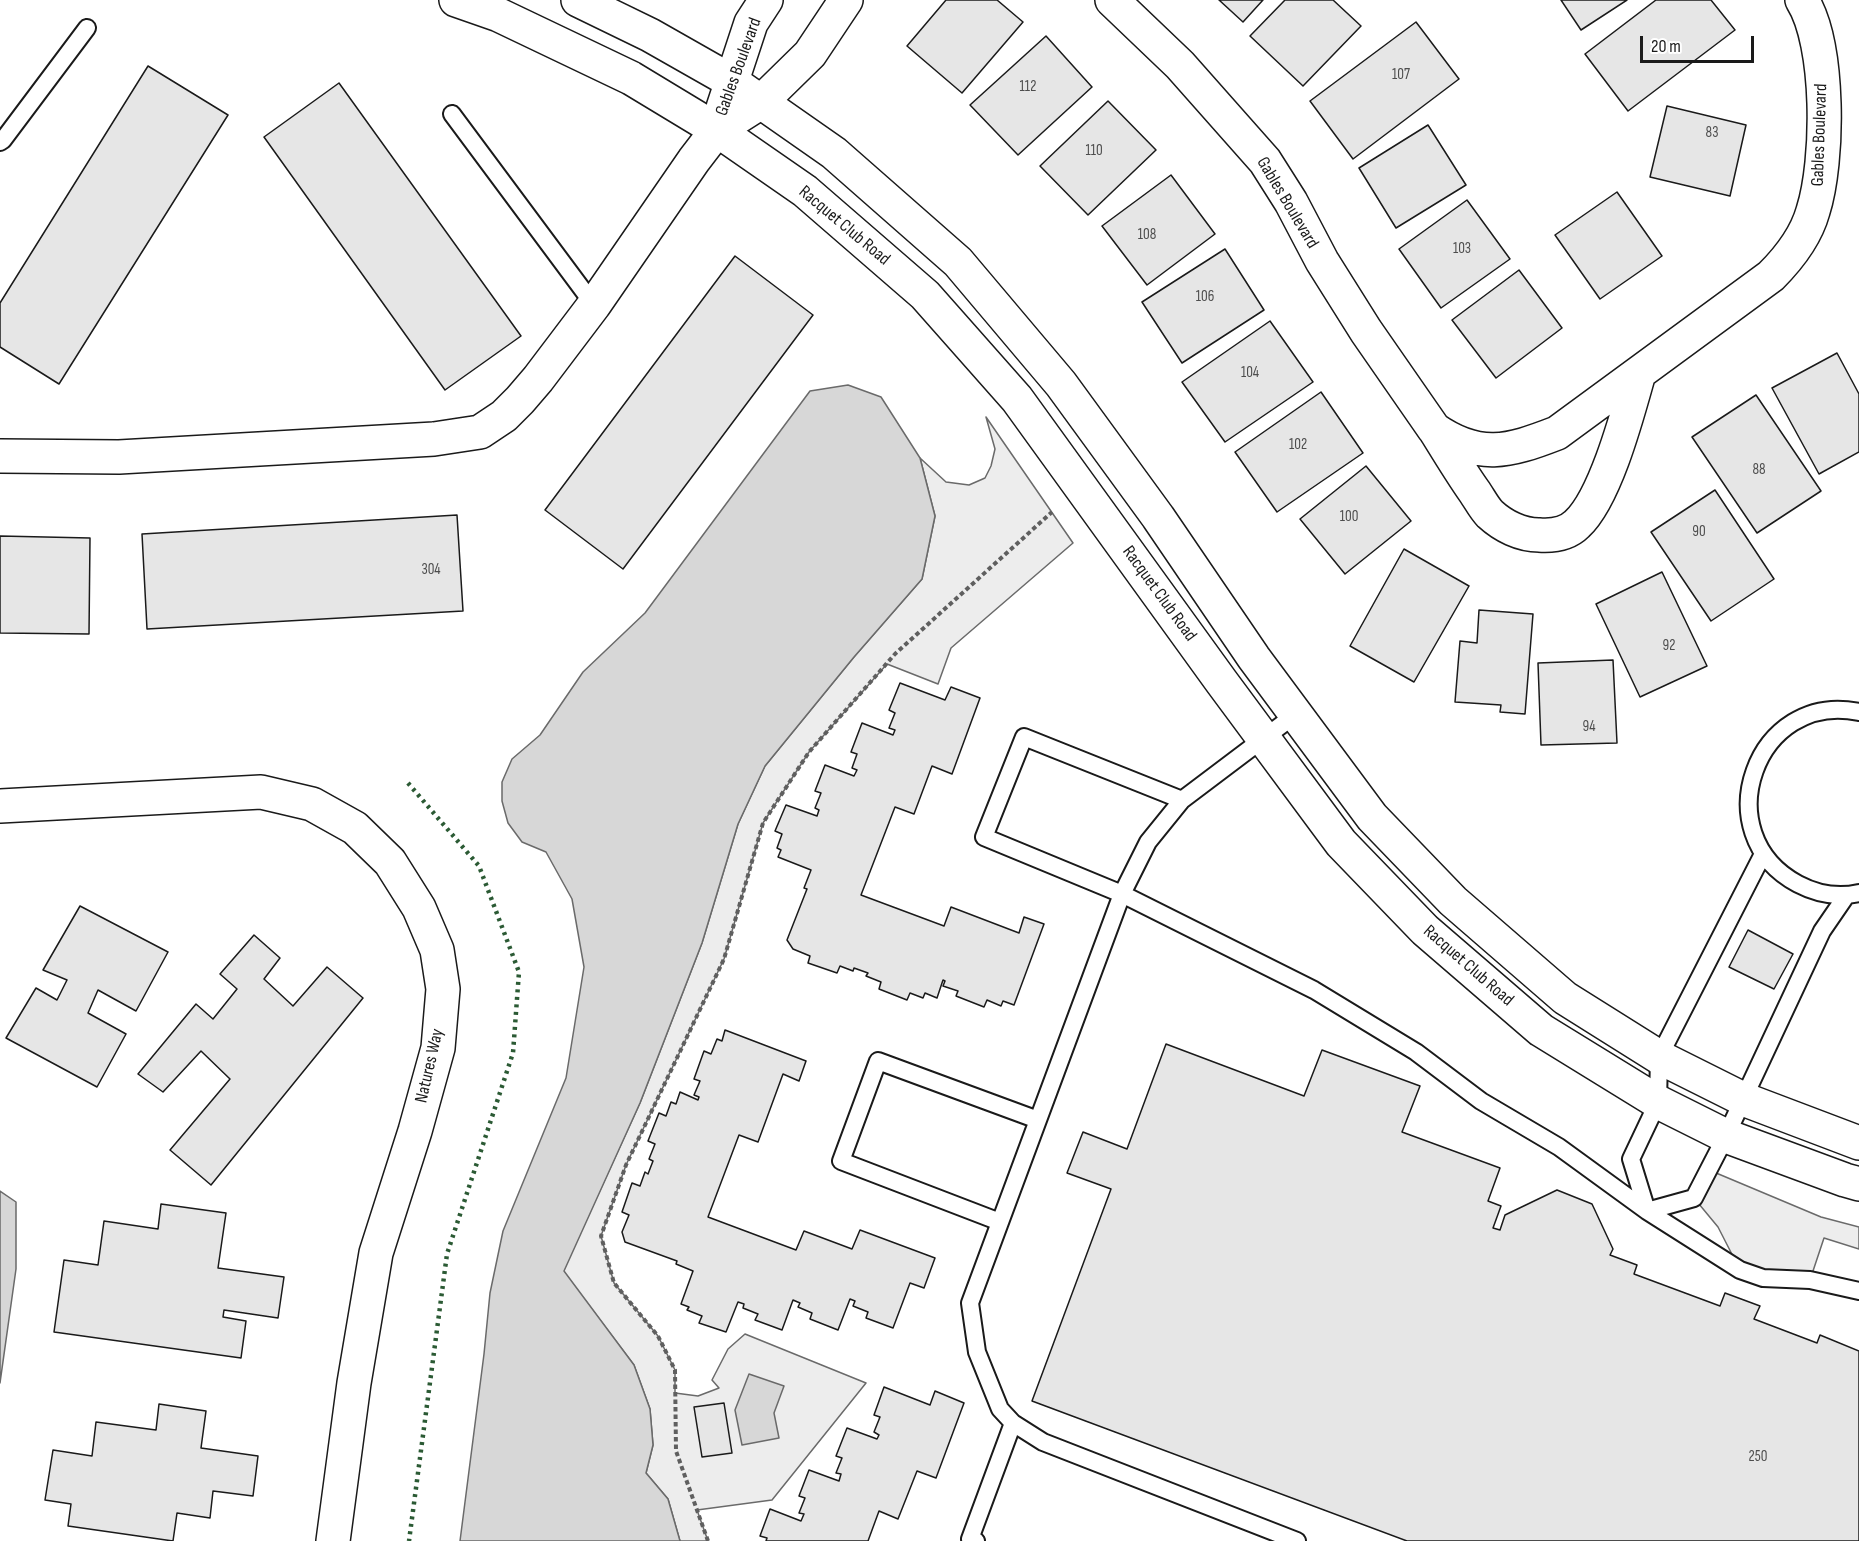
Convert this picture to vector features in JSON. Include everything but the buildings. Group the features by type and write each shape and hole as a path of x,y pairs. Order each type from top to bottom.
{"street":[{"name":"Racquet Club Road","path":"456,0 498,15 632,78 717,130 805,191 925,295 1017,399 1341,843 1425,930 1541,1030 1659,1102 1726,1136 1859,1184"},
{"path":"578,0 650,34 731,81 834,153 958,262 1061,384 1158,518 1254,658 1372,817 1453,901 1565,998 1659,1058 1743,1099 1859,1143"},
{"name":"Gables Boulevard","path":"717,130 751,23 766,0"},
{"name":"Gables Boulevard","path":"717,130 761,102 810,54 846,0"},
{"name":"Gables Boulevard","path":"1112,0 1180,65 1265,161 1291,202 1328,271 1366,331 1490,514 1514,530 1525,534 1550,536 1563,533 1577,524 1586,514 1600,489 1622,431 1639,373"},
{"name":"Gables Boulevard","path":"1434,429 1449,439 1470,447 1497,451 1526,445 1557,433 1771,276 1787,260 1813,213 1820,185 1824,127 1822,62 1810,13 1802,0"},
{"path":"0,456 119,458 434,440 480,432 504,416 538,379 594,305 717,130"},
{"name":"Natures Way","path":"0,806 261,792 312,804 355,828 390,862 419,908 437,950 443,989 438,1048 415,1131 376,1253 354,1383 333,1541"}],"lane":[{"path":"0,142 87,28"},
{"path":"452,114 594,305"},
{"path":"1852,895 1813,892 1785,877 1763,854 1750,825 1748,794 1755,766 1771,741 1792,723 1819,712 1848,710 1859,712"},
{"path":"1296,714 1182,800 1148,842 1122,894 970,1303 977,1352 1000,1409 1012,1423 1043,1442 1268,1536 1297,1541"},
{"path":"1182,800 1024,737 984,837 1122,894 1314,990 1416,1052 1481,1101 1560,1147 1647,1211 1740,1270 1762,1278 1810,1280 1859,1291"},
{"path":"1647,1211 1631,1159 1659,1102 1659,1058 1763,854"},
{"path":"1647,1211 1694,1198 1726,1136 1822,931 1852,895"},
{"path":"1000,1222 841,1161 878,1061 1038,1120"},
{"path":"976,1541 970,1539 1012,1423"}],"path":[{"path":"708,1541 676,1451 675,1370 658,1336 614,1283 601,1236 626,1165 724,959 763,823 809,752 895,654 1052,512"}],"shaded area":[{"path":"848,385 881,397 920,458 935,516 922,579 854,657 765,766 738,824 702,943 640,1103 564,1271 634,1365 650,1409 653,1445 646,1473 668,1499 680,1541 460,1541 490,1293 503,1231 566,1078 584,967 572,899 546,852 522,842 508,823 502,801 502,782 512,759 540,735 583,672 645,613 810,391"},
{"path":"986,417 1073,543 951,648 938,684 887,664 809,752 763,823 724,959 626,1165 601,1236 614,1283 658,1336 675,1370 675,1393 698,1396 719,1388 712,1380 728,1349 745,1334 866,1383 772,1500 697,1510 708,1541 680,1541 668,1499 646,1473 653,1445 650,1409 634,1365 563,1271 640,1103 702,943 738,824 765,766 854,657 922,579 935,516 920,458 946,482 969,485 985,478 995,449"},
{"path":"1709,1170 1821,1217 1859,1227 1859,1249 1824,1238 1810,1280 1740,1270 1718,1227 1694,1198"},
{"path":"0,1191 16,1202 16,1269 0,1383"},
{"path":"749,1374 784,1386 774,1413 779,1438 742,1445 735,1410"}],"hedge":[{"path":"408,783 479,866 519,972 513,1053 447,1254 409,1541"}]}
